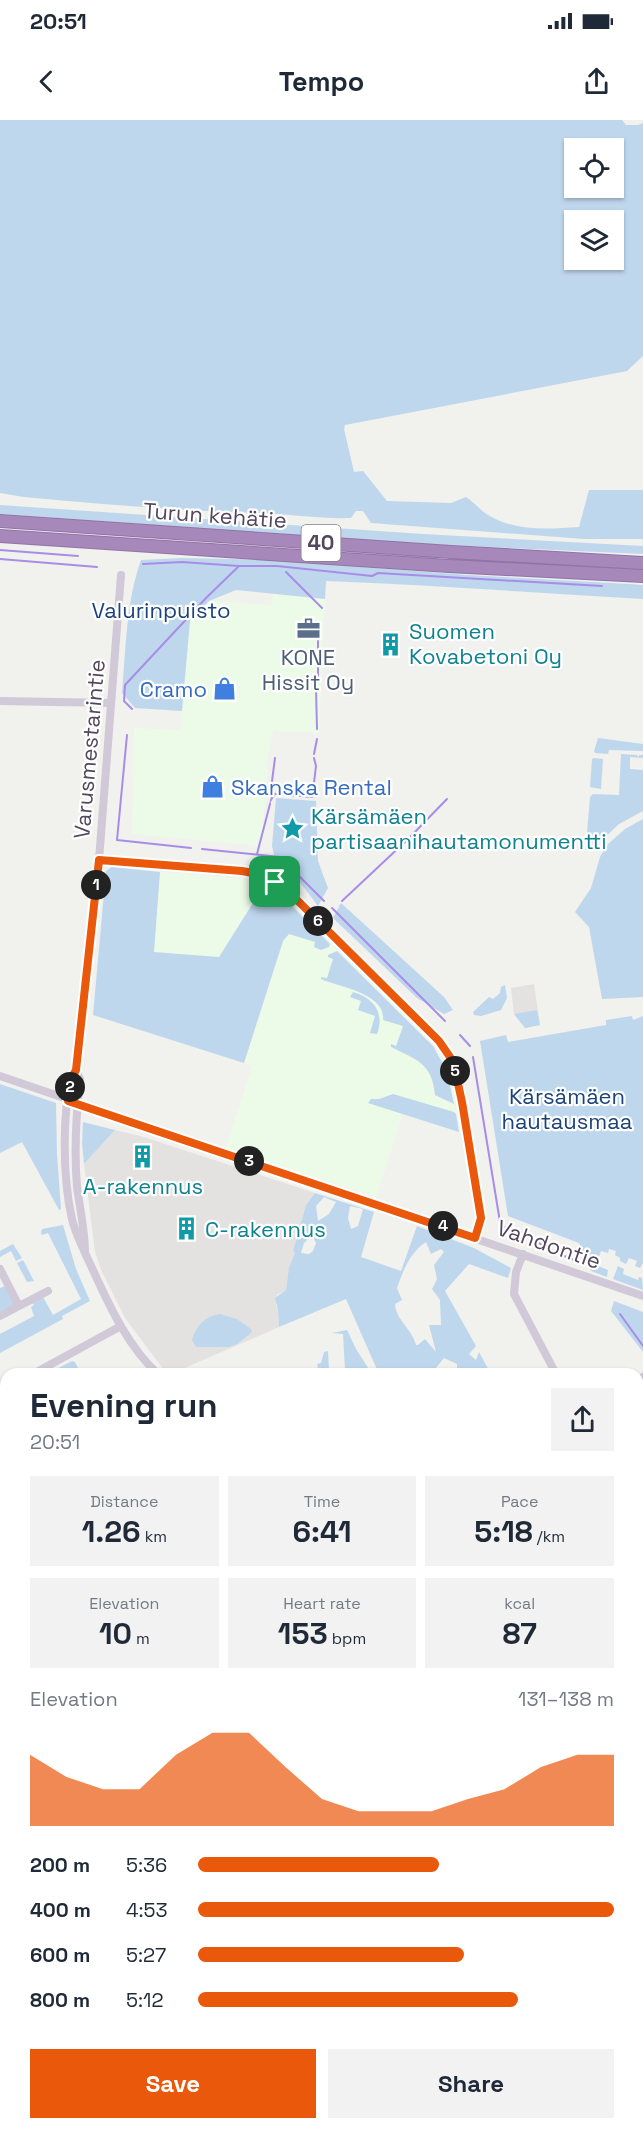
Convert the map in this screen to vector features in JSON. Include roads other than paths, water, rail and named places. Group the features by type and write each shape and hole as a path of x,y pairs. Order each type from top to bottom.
{"highway":[{"name":"Turun kehätie","path":"0,521 643,563"},
{"name":"Turun kehätie","path":"0,536 449,566 643,576"}],"street":[{"name":"Varusmestarintie","path":"122,575 99,860 76,1070 72,1077 68,1101 64,1149 66,1191 77,1240 85,1252 102,1293 121,1326 151,1368"},
{"path":"0,700 111,703"},
{"path":"99,860 242,871 260,874 270,879 295,898 439,1041 450,1057 462,1102 481,1218 475,1238"},
{"name":"Varusmestarintie","path":"76,1070 80,1079 75,1155 85,1252"},
{"name":"Vahdontie","path":"0,1076 643,1296"},
{"path":"523,1254 514,1283 514,1294 553,1368"},
{"path":"0,1269 3,1283 19,1306"},
{"path":"0,1316 48,1291"},
{"path":"44,1368 121,1326"}],"waterway":[{"path":"0,550 78,556"},
{"path":"0,559 97,567"},
{"path":"132,709 124,701 125,685 239,566 182,562 143,564"},
{"path":"239,566 277,566 372,576 378,573 602,586"},
{"path":"286,572 322,608"},
{"path":"317,729 318,641"},
{"path":"127,735 117,840 191,848"},
{"path":"314,754 317,739"},
{"path":"273,793 271,789 275,758"},
{"path":"313,791 316,766 314,758"},
{"path":"411,836 447,799"},
{"path":"257,854 270,804"},
{"path":"342,901 407,840"},
{"path":"202,849 280,857 324,901"},
{"path":"332,908 445,1021"},
{"path":"460,1035 470,1046"},
{"path":"473,1057 500,1222 503,1227 524,1233 554,1252 575,1261"},
{"path":"620,1314 643,1346"}],"place":[{"name":"KONE Hissit Oy","path":"308,628"},
{"name":"Suomen Kovabetoni Oy","path":"391,644"},
{"name":"Cramo","path":"225,689"},
{"name":"Skanska Rental","path":"213,787"},
{"name":"Kärsämäen partisaanihautamonumentti","path":"293,829"},
{"name":"A-rakennus","path":"143,1157"},
{"name":"C-rakennus","path":"187,1229"}],"park label":[{"name":"Valurinpuisto","path":"161,610"},
{"name":"Kärsämäen hautausmaa","path":"567,1108"}]}
